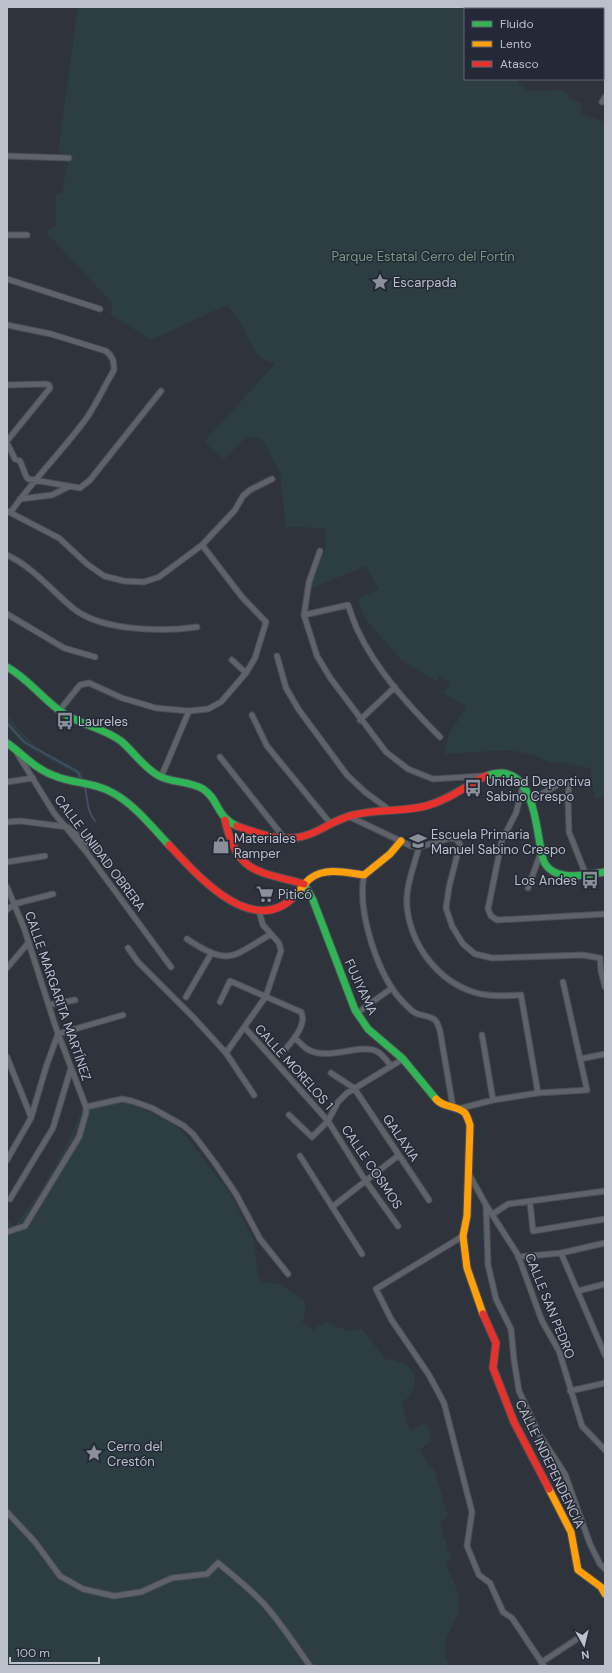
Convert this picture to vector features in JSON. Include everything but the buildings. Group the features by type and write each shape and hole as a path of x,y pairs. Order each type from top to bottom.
{"street":[{"path":"602,102 605,97"},
{"path":"7,156 68,158"},
{"path":"7,235 27,235"},
{"path":"7,279 100,309"},
{"path":"7,325 50,334 106,351 112,356 114,370 89,414 64,448 9,512 59,538 87,564 104,576 124,581 144,582 159,577 202,545 235,510 250,490 272,479"},
{"path":"7,385 38,384 49,385 50,388 7,442 15,459 20,461 26,476 35,480 80,488 90,480 161,391"},
{"path":"20,499 52,495 68,487"},
{"path":"59,712 80,685 84,683 89,683 144,705 156,708 189,711 208,709 221,702 246,673 255,658 266,622 242,597 202,545"},
{"path":"320,551 309,582 304,615 309,633 318,656 331,679 360,720 386,752 408,769 419,775 433,779 484,776 501,773 510,774 520,780 523,784 530,801 545,864 552,870 562,874 586,875 605,872"},
{"path":"7,555 24,564 76,610 100,622 138,629 184,629 197,627"},
{"path":"304,615 348,605 358,630 373,657 414,710 440,737"},
{"path":"7,614 64,648 95,657"},
{"path":"277,656 286,688 298,710 347,775 364,792 391,811"},
{"path":"232,660 246,673"},
{"path":"7,667 16,672 59,712 77,723 116,737 125,744 150,771 160,777 201,788 208,794 225,820 228,836 238,856 244,864 256,870 304,884"},
{"path":"360,720 395,687"},
{"path":"160,777 189,711"},
{"path":"252,715 267,746 330,823"},
{"path":"10,745 49,774 78,783 92,784 109,790 130,805 209,886 225,899 247,909 259,911 283,905 295,897 304,884 315,875 328,872 364,875"},
{"name":"CALLE UNIDAD OBRERA","path":"10,745 33,778 54,813 87,853 171,967"},
{"path":"220,757 285,839"},
{"path":"225,820 248,830 285,839 296,840 348,816 368,812 391,811 429,806 453,796 484,776"},
{"path":"7,782 33,778"},
{"path":"530,801 564,781 568,781 569,832 586,875"},
{"path":"523,784 516,813 502,840 488,909 491,916 497,920 605,914"},
{"path":"348,816 411,846 419,847 451,838 456,839 460,844 449,887 446,908 452,926 463,944 475,954 492,958 583,954 603,957 605,986"},
{"path":"7,822 21,821 64,826 69,828 110,862"},
{"path":"401,841 390,854 364,875 361,888 364,913 372,945 392,988 404,1004 416,1014 436,1021 440,1031 456,1108 493,1100 538,1093 587,1090 563,982"},
{"path":"419,847 409,884 407,907 413,933 424,954 436,969 452,982 474,992 498,996 522,995 538,1093"},
{"path":"528,888 541,851"},
{"path":"7,862 44,856"},
{"name":"FUJIYAMA","path":"304,884 314,900 339,971 357,1013 368,1029 402,1059 440,1104 456,1108"},
{"name":"CALLE MARGARITA MARTÍNEZ","path":"7,887 28,942 58,1034 86,1107 86,1113 78,1137 25,1226 7,1232"},
{"path":"7,910 14,904 54,894"},
{"name":"CALLE MORELOS 1","path":"226,1053 266,996 281,952 279,943 263,925 259,911"},
{"path":"188,939 211,954 222,957 234,955 271,934"},
{"path":"7,968 28,942"},
{"path":"128,948 138,962 193,1017 226,1053 254,1094"},
{"path":"186,998 211,954"},
{"path":"220,1002 230,981 301,1012 303,1017 295,1038 282,1053"},
{"path":"357,1013 392,988"},
{"path":"49,1005 74,1000"},
{"path":"7,1160 31,1118 46,1067 58,1034 123,1015"},
{"name":"CALLE MORELOS 1","path":"245,1028 328,1121"},
{"path":"482,1035 493,1100"},
{"path":"295,1038 307,1049 326,1053 363,1050 374,1051 379,1053 391,1066"},
{"path":"580,1059 605,1054"},
{"path":"7,1057 31,1118"},
{"path":"289,1115 312,1137 328,1121 338,1102 354,1088 402,1059"},
{"path":"10,1199 53,1128 71,1067"},
{"path":"331,1073 354,1088"},
{"name":"GALAXIA","path":"354,1088 429,1200"},
{"path":"86,1107 122,1099 152,1108 184,1126 193,1134 215,1162 236,1194 260,1239 288,1274"},
{"name":"CALLE INDEPENDENCIA","path":"456,1108 465,1114 470,1125 467,1216 463,1236 467,1268 479,1306 496,1344 493,1368 514,1422 571,1532 578,1570 601,1588 605,1594"},
{"name":"CALLE COSMOS","path":"328,1121 365,1180 398,1226"},
{"path":"332,1207 399,1155"},
{"path":"300,1156 362,1254"},
{"name":"CALLE SAN PEDRO","path":"468,1173 518,1257 542,1321 558,1351 582,1426 605,1450"},
{"path":"493,1214 508,1204 605,1191"},
{"path":"530,1202 533,1231 605,1219"},
{"path":"486,1205 488,1265 496,1299 511,1329 519,1391 539,1434 565,1474 590,1544 600,1564 605,1569"},
{"path":"463,1236 376,1289 391,1319 430,1375 444,1402 472,1512 467,1546 479,1575 490,1583 503,1612 512,1618 543,1664 580,1637"},
{"path":"518,1257 561,1253 605,1243"},
{"path":"561,1253 605,1355"},
{"path":"578,1292 605,1284"},
{"path":"570,1391 605,1383"},
{"path":"7,1512 35,1542 60,1576 83,1590 114,1596 141,1592 172,1578 206,1574 218,1563 249,1589 265,1605 283,1627 310,1666"}],"green space":[{"name":"Parque Estatal Cerro del Fortín","path":"78,7 498,7 464,8 464,80 518,80 518,82 527,91 558,90 569,94 568,99 583,103 580,114 605,122 605,796 595,799 590,768 558,762 549,762 535,755 508,750 445,754 448,736 467,706 443,693 450,683 440,676 436,681 401,660 365,618 358,599 378,589 366,566 309,589 315,571 325,550 326,528 286,527 280,472 261,438 246,437 224,459 204,442 275,364 267,361 256,353 240,322 227,305 151,340 110,314 113,304 46,232 56,224 56,194 62,193 69,154 58,153"},
{"path":"7,715 35,746 81,771 86,781 79,781 76,774 25,746 7,726"},
{"path":"114,1102 130,1103 168,1120 181,1130 230,1193 254,1240 257,1271 261,1282 280,1284 304,1301 305,1311 302,1322 313,1330 325,1322 348,1331 362,1329 385,1359 404,1364 410,1368 415,1381 409,1396 402,1404 410,1432 420,1425 428,1425 431,1441 420,1450 430,1467 433,1466 448,1516 440,1522 443,1538 445,1538 451,1560 446,1563 459,1599 458,1613 448,1634 445,1648 450,1666 7,1666 7,1217 14,1227 34,1200 52,1172 68,1142 81,1112"}],"waterway":[{"path":"7,723 24,742 78,772 82,781"},
{"path":"84,785 88,808 95,821"}],"traffic: fast":[{"path":"7,667 22,677 63,713 121,741 154,773 170,780 198,786 203,789 212,798 225,818 237,826"},
{"path":"7,743 36,766 48,773 62,779 106,789 121,798 143,817 169,845"},
{"path":"486,776 502,773 514,777 523,786 530,799 543,859 547,867 553,872 570,876 605,872"},
{"path":"304,884 313,900 355,1010 368,1029 403,1059 436,1099"}],"traffic: slow":[{"path":"296,895 309,880 323,873 344,872 364,875 390,854 401,841"},
{"path":"436,1099 442,1104 462,1110 466,1114 470,1125 467,1216 463,1236 467,1268 483,1314"},
{"path":"549,1489 571,1532 578,1570 601,1587 605,1594"}],"traffic: jam":[{"path":"237,826 267,836 277,838 297,838 317,831 348,816 426,806 450,797 486,776"},
{"path":"225,820 230,838 243,861 262,872 304,884"},
{"path":"169,845 211,886 227,898 245,907 262,911 279,907 296,895"},
{"path":"483,1314 496,1343 493,1368 514,1422 549,1489"}],"place":[{"name":"Escarpada","path":"380,282"},
{"name":"Laureles","path":"65,721"},
{"name":"Unidad Deportiva Sabino Crespo","path":"473,788"},
{"name":"Escuela Primaria Manuel Sabino Crespo","path":"418,841"},
{"name":"Materiales Ramper","path":"221,845"},
{"name":"Los Andes","path":"590,880"},
{"name":"Piticó","path":"265,894"},
{"name":"Cerro del Crestón","path":"94,1453"}]}
